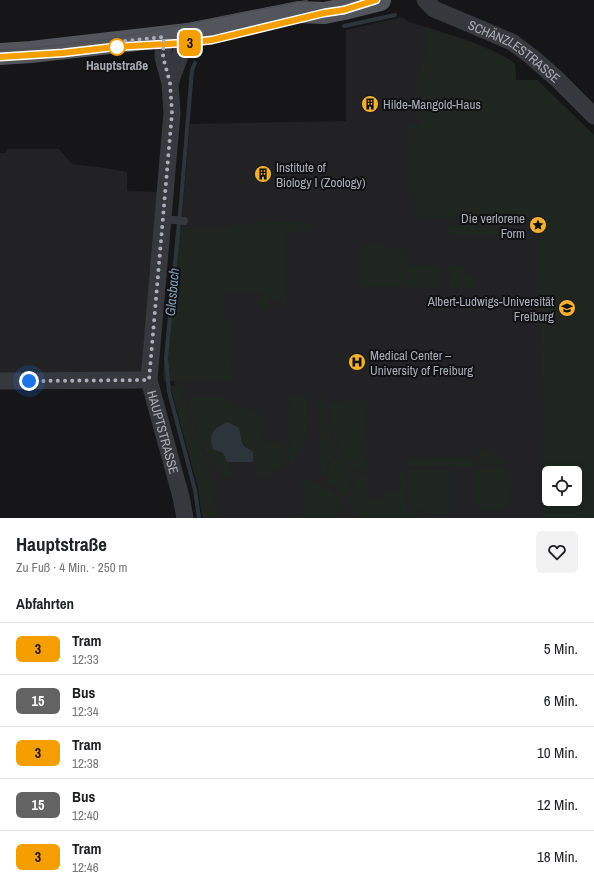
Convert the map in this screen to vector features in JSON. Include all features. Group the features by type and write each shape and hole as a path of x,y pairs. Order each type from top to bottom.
{"main road":[{"path":"0,54 31,52 188,34 307,6 324,13 344,10 380,0"}],"street":[{"name":"SCHÄNZLESTRASSE","path":"425,0 434,9 512,42 556,78 594,116"},
{"name":"HAUPTSTRASSE","path":"170,83 188,34"},
{"name":"HAUPTSTRASSE","path":"164,37 163,57 170,83 172,113 175,220 149,380 181,497 185,518"},
{"path":"0,381 149,380"}],"shaded area":[{"path":"402,17 409,22 470,41 496,52 515,63 516,80 537,80 594,135 594,518 204,518 199,489 171,370 190,124 346,121 346,30"},
{"path":"426,27 472,43 515,63 516,80 537,80 594,135 594,518 544,518 544,506 582,506 582,466 543,466 540,241 545,215 510,215 504,218 415,217 415,193 408,193 407,125 419,125 419,79 426,49"},
{"path":"7,149 59,149 72,164 127,172 127,191 159,192 143,378 0,377 0,153 6,153"},
{"path":"270,222 312,223 312,231 286,232 286,308 283,308 282,299 268,299 268,308 262,308 262,292 224,292 224,316 226,320 229,320 230,356 234,380 164,381 163,374 176,229 227,229 227,225"},
{"path":"449,226 485,227 512,230 514,234 449,234"},
{"path":"363,244 383,244 389,249 397,248 403,251 404,286 363,286"},
{"path":"408,265 437,266 438,288 408,288"},
{"path":"449,266 465,266 465,277 476,277 476,288 450,288"},
{"path":"170,386 179,386 210,474 213,496 220,518 202,518 198,488"},
{"path":"288,396 306,396 307,415 306,432 301,449 289,463"},
{"path":"319,397 325,397 326,399 324,414 326,427 337,452 328,463 323,477 321,477"},
{"path":"187,398 224,398 239,409 250,408 258,413 264,443 285,443 285,466 271,471 271,475 256,475 256,462 253,462 254,457 252,450 244,444 241,435 223,453 227,462 230,462 231,477 224,477 212,464"},
{"path":"350,400 366,401 367,444 365,444 365,460 368,461 368,474 355,468 344,456 335,441 330,426 330,401 337,403"},
{"path":"228,422 239,428 243,445 253,452 253,462 227,462 223,453 213,449 211,439 213,432 219,426"},
{"path":"479,449 491,451 505,464 479,465"},
{"path":"339,454 348,466 351,474 350,483 345,497 340,491 326,483 330,465"},
{"path":"474,454 476,454 476,466 410,466 410,459 474,458"},
{"path":"501,467 508,471 510,492 509,502 504,509 482,510 476,503 476,470"},
{"path":"410,470 449,470 449,514 433,514 411,508"},
{"path":"400,471 406,471 407,511 433,517 459,516 459,518 359,518 348,500 353,490 356,473 368,478 368,500 382,500 383,494 400,493"},
{"path":"304,478 342,499 336,512 336,518 298,518 298,516 304,516 303,481 298,481 298,479"}],"waterway":[{"name":"Glasbach","path":"344,26 395,15"},
{"name":"Glasbach","path":"195,63 192,70 166,358 169,392 195,490 199,518"}],"tram line":[{"path":"0,50 24,49 111,39 308,0"},
{"path":"0,57 212,40 344,9 375,0"},
{"name":"3","path":"0,57 212,40 324,13 344,10 376,0"}],"place":[{"name":"Hauptstraße","path":"117,47"},
{"name":"Hilde-Mangold-Haus","path":"370,104"},
{"name":"Institute of Biology I (Zoology)","path":"263,174"},
{"name":"Die verlorene Form","path":"538,225"},
{"name":"Albert-Ludwigs-Universität Freiburg","path":"567,308"},
{"name":"Medical Center – University of Freiburg","path":"357,362"}],"route":[{"path":"29,381 122,379 149,380 172,113 170,83 163,57 164,37 116,42 117,47"}]}
